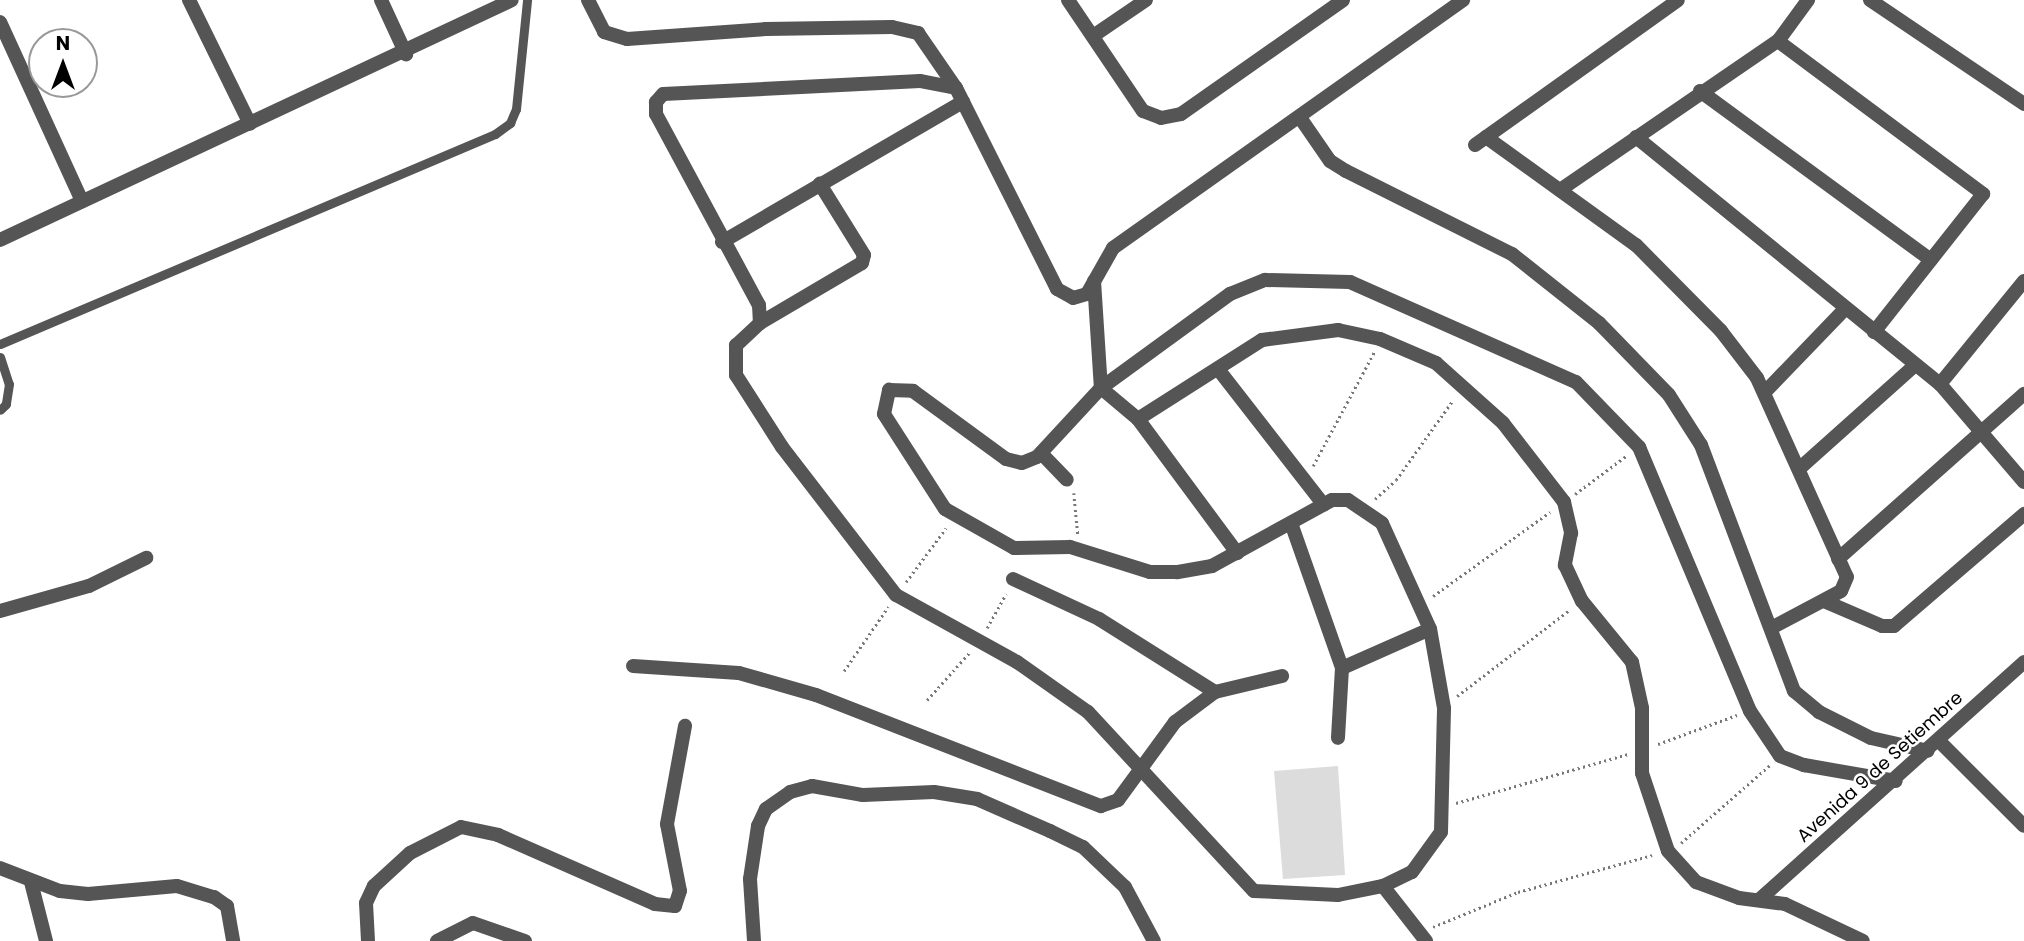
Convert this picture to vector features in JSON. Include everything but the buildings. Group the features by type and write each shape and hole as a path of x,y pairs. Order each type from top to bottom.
{"street":[{"path":"189,0 250,124"},
{"path":"382,0 405,54"},
{"path":"0,240 405,54 512,0"},
{"path":"588,0 604,32 627,39 892,27 918,33 960,95 1057,289 1073,298 1087,295 1113,248 1301,120 1457,2"},
{"path":"1068,0 1143,111 1161,118 1181,114 1343,0"},
{"path":"1093,36 1146,0"},
{"path":"1678,0 1481,141 1560,190 1636,245 1721,331 1765,392 1800,468 1847,583 1824,601 1771,628"},
{"path":"1560,190 1700,91 1778,41 1808,0"},
{"path":"1870,0 2024,104"},
{"path":"0,22 82,201"},
{"path":"1778,41 1983,194 1874,332"},
{"path":"760,323 759,305 722,242 656,114 663,94 920,81 960,95"},
{"path":"1700,91 1931,260"},
{"path":"722,242 820,184 960,95"},
{"path":"1301,120 1330,161 1346,172 1512,254 1599,323 1669,396 1701,445 1794,691 1819,712 1871,738 1928,751"},
{"path":"1636,137 1844,310 1940,384 2024,482"},
{"path":"820,184 864,255 862,263 858,271 760,323 736,345 736,375 782,447 897,595 1017,662 1088,712 1255,891 1338,895 1383,886 1412,872 1441,831 1444,708 1430,629 1421,603 1382,523 1348,500 1324,505 1212,566 1150,572 1080,549 1014,548 945,509 884,414 884,402 889,390 913,391 1006,459 1023,463 1041,453 1101,388 1230,294 1265,280 1350,282 1576,382 1639,447 1750,711 1780,755 1804,765 1896,781"},
{"path":"1094,281 1101,388 1138,419 1237,553"},
{"path":"1940,384 2024,281"},
{"path":"1765,392 1844,310"},
{"path":"1138,419 1262,340 1338,330 1380,339 1436,363 1503,423 1563,502 1572,533 1565,565 1582,601 1632,662 1642,708 1642,773 1668,851 1696,882 1828,921 1863,941"},
{"path":"1800,468 1915,365"},
{"path":"1218,369 1307,479 1324,505"},
{"path":"1838,559 2024,394"},
{"path":"1041,453 1067,480"},
{"path":"1824,601 1882,626 1894,626 2024,514"},
{"path":"1291,523 1342,668 1338,738"},
{"path":"0,611 89,586 146,558"},
{"path":"1013,579 1099,619 1215,692"},
{"path":"1342,668 1430,629"},
{"name":"Avenida 9 de Setiembre","path":"1760,899 1896,781 2024,662"},
{"path":"633,666 739,673 816,695 1101,806 1118,800 1139,766 1175,722 1215,692 1282,676"},
{"path":"368,941 366,903 374,886 410,853 461,827 498,835 655,904 675,906 680,891 667,824 685,726"},
{"path":"1939,741 2024,826"},
{"path":"754,941 750,878 758,826 766,809 790,792 812,786 863,795 934,792 977,799 1050,831 1083,846 1125,887 1154,941"},
{"path":"0,868 31,882 88,894 177,886 228,906 233,941"},
{"path":"31,882 46,941"},
{"path":"1383,886 1423,937"},
{"path":"437,941 473,922 525,941"}],"lane":[{"path":"0,344 495,134 510,123 516,109 527,0"},
{"path":"0,357 9,384 6,404 0,410"}],"path":[{"path":"1307,479 1380,339"},
{"path":"1363,511 1396,480 1463,387"},
{"path":"1421,603 1639,447"},
{"path":"1067,480 1080,549"},
{"path":"1444,708 1582,601"},
{"path":"1443,807 1641,750 1750,711"},
{"path":"1423,937 1518,892 1668,851 1699,832 1780,755"}],"shaded area":[{"path":"1338,766 1345,875 1283,879 1274,771"}]}
